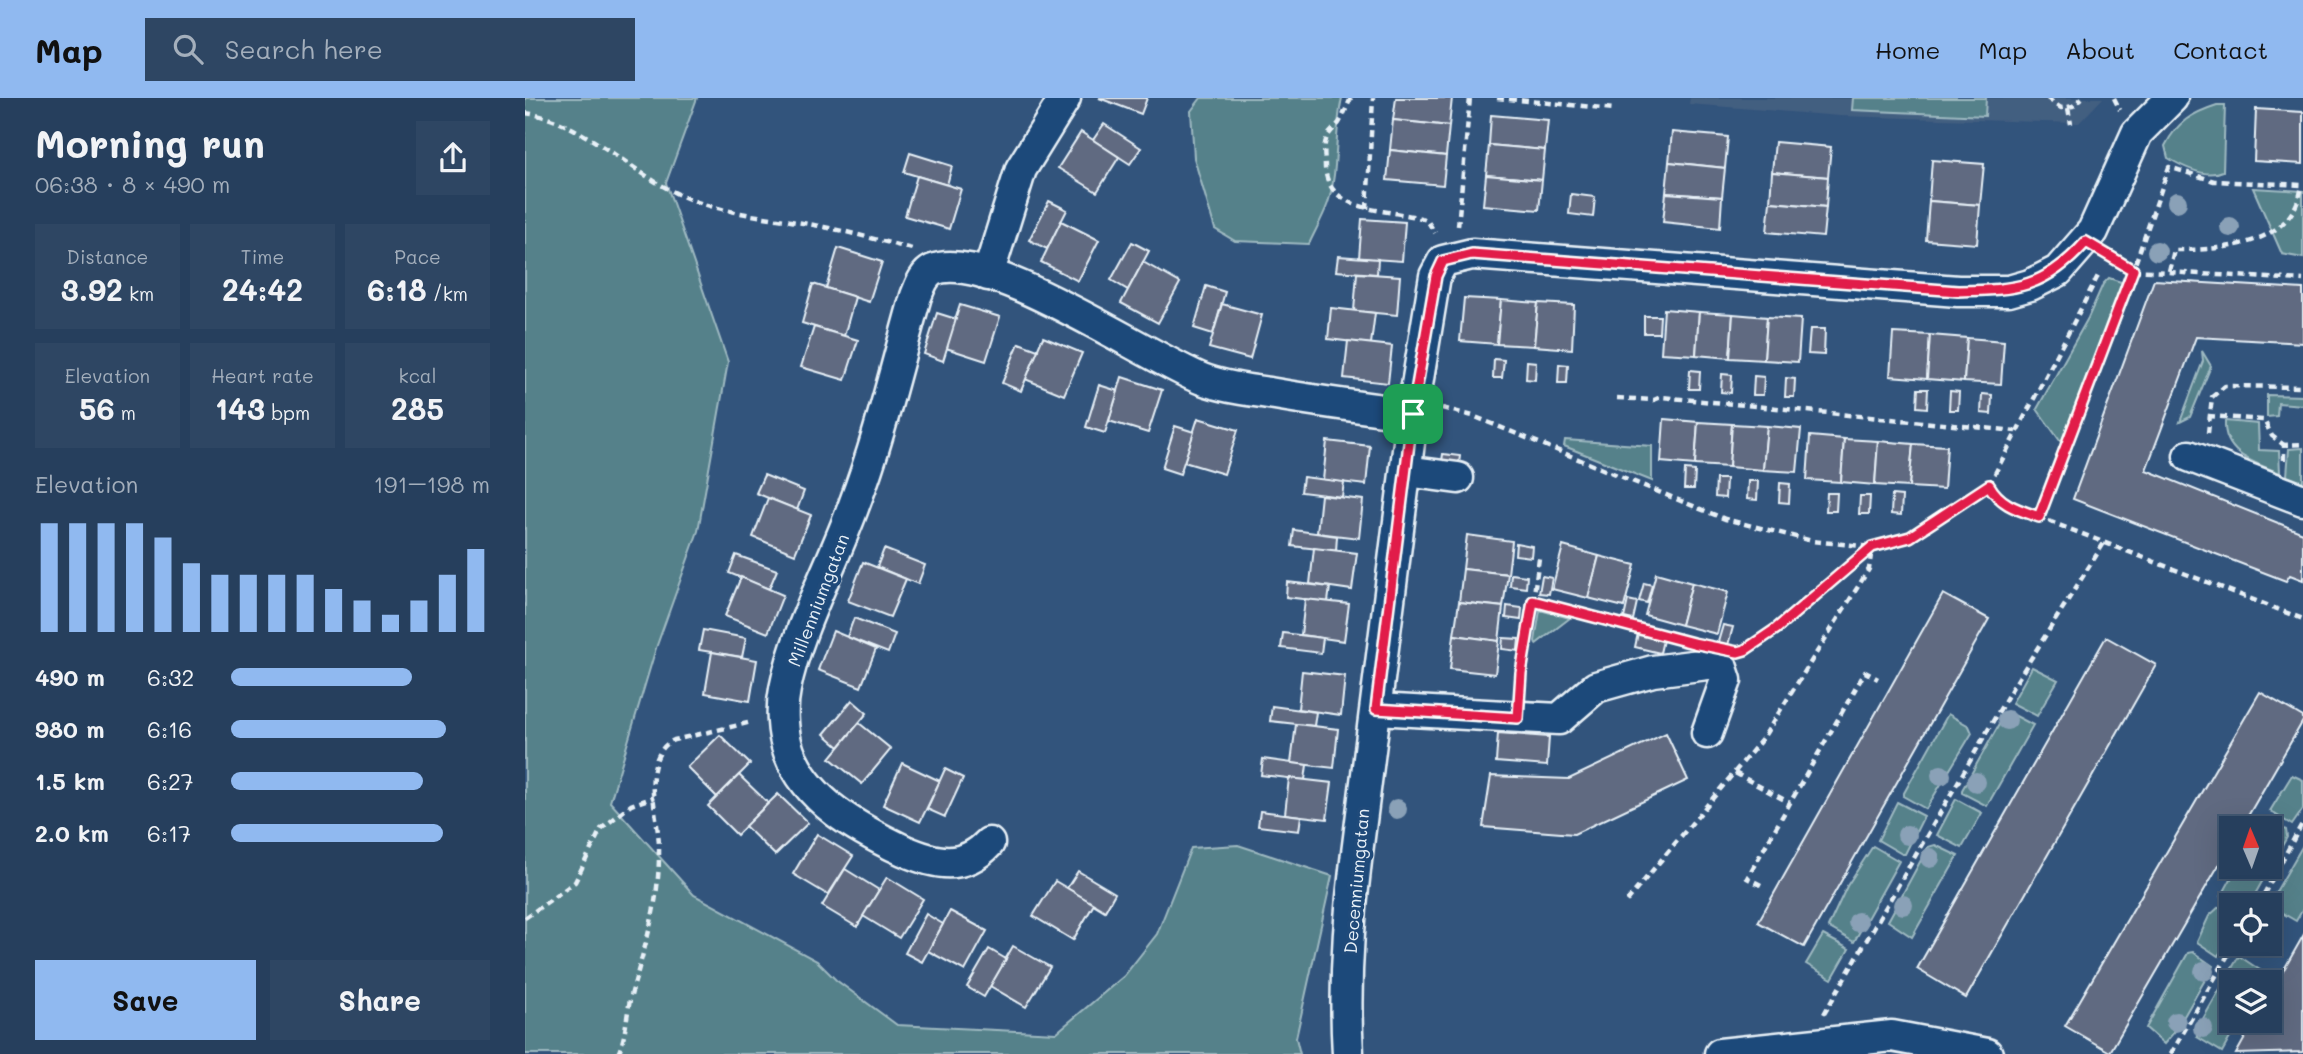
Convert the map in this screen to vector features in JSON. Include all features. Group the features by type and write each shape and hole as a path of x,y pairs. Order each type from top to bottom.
{"street":[{"path":"988,275 1021,169 1065,98"},
{"path":"1454,256 1958,291 2009,290 2052,274 2097,249 2137,132 2172,98"},
{"name":"Decenniumgatan","path":"1349,1054 1346,1020 1350,910 1414,409 1436,276 1439,267 1454,256"},
{"path":"939,268 988,275 1088,318 1202,379 1235,388 1414,409"},
{"name":"Millenniumgatan","path":"939,268 927,274 916,296 865,476 785,687 783,714 786,739 794,762 810,786 838,814 902,849 940,863 971,859 989,843"},
{"path":"2189,456 2303,500"},
{"path":"1406,471 1458,478"},
{"path":"1376,709 1559,719 1596,687 1697,663 1721,665 1726,680 1707,733"},
{"path":"1720,1054 1892,1036 1987,1054"}],"path":[{"path":"1351,98 1340,121 1325,141 1326,175 1332,190 1341,198 1367,209 1407,213 1427,220 1454,256"},
{"path":"1367,209 1373,98"},
{"path":"1454,256 1470,98"},
{"path":"1497,98 1614,109"},
{"path":"2047,98 2056,106 2067,107 2081,98"},
{"path":"2067,107 2071,124"},
{"path":"525,113 546,116 558,122 684,197 715,209 824,227 919,250 939,268"},
{"path":"2039,517 2133,270 2169,167 2214,181 2303,185 2299,204 2290,218 2237,247 2174,250 2169,271"},
{"path":"1414,409 1473,416 1725,519 1812,541 1872,547 1910,537 1989,485 2097,249 2133,270 2303,280"},
{"path":"2217,467 2208,437 2208,416 2214,394 2225,386 2303,387"},
{"path":"1617,398 1654,400 1661,397 2016,431"},
{"path":"2208,416 2264,419 2272,436 2284,445"},
{"path":"1989,485 1995,496 2007,505 2303,620"},
{"path":"1808,1044 2011,690 2104,543"},
{"path":"1738,652 1776,629 1872,547"},
{"path":"1627,901 1763,738 1869,569 1872,547"},
{"path":"1518,718 1521,673 1539,558"},
{"path":"1533,601 1680,640"},
{"path":"1761,885 1748,878 1790,803 1865,672 1878,679"},
{"path":"618,1054 651,934 656,901 659,844 654,797 657,759 669,742 783,714"},
{"path":"1735,773 1790,803"},
{"path":"525,918 575,882 601,829 631,805 654,797"},
{"path":"2264,893 2303,822"},
{"path":"2171,1054 2228,956"}],"shaded area":[{"path":"1690,98 2103,98 2079,123 1840,116 1689,104"}],"green space":[{"path":"525,98 697,98 666,183 728,362 698,531 656,648 610,802 694,895 817,961 836,980 897,1025 1056,1033 1124,976 1157,934 1191,848 1238,845 1332,876 1296,1038 1300,1054 525,1054"},
{"path":"1201,98 1342,98 1331,190 1326,208 1309,244 1235,241 1215,229 1194,158 1191,111"},
{"path":"1853,98 1986,98 1985,116 1852,110"},
{"path":"2225,105 2223,171 2202,173 2168,158 2165,146 2180,125 2200,111"},
{"path":"2253,188 2303,191 2303,258 2282,254"},
{"path":"2109,278 2121,282 2122,290 2063,445 2037,409 2088,318 2103,284"},
{"path":"2202,351 2211,366 2190,417 2180,422 2203,361"},
{"path":"2267,395 2303,396 2303,405 2278,403 2277,416 2267,417"},
{"path":"2225,421 2258,424 2259,450 2279,451 2280,473 2242,456 2229,442"},
{"path":"1565,440 1652,446 1652,481 1564,446"},
{"path":"2303,448 2303,482 2287,476 2289,449"},
{"path":"1540,610 1570,618 1536,644 1535,641"},
{"path":"2032,667 2058,680 2037,716 2012,703"},
{"path":"2010,713 2033,725 1987,806 1962,793 1962,790 2005,714"},
{"path":"1948,714 1969,726 1972,733 1926,809 1903,796"},
{"path":"2292,775 2303,780 2303,809 2292,825 2282,816 2270,811"},
{"path":"1956,799 1982,813 1962,848 1937,835"},
{"path":"1897,802 1924,816 1905,854 1878,840"},
{"path":"2282,828 2286,830 2287,837 2282,846"},
{"path":"1935,845 1958,856 1912,937 1888,921 1928,847"},
{"path":"2303,845 2303,909 2296,921 2282,913 2282,893 2275,893"},
{"path":"1873,846 1899,861 1854,942 1828,927 1847,886"},
{"path":"2231,879 2264,879 2256,893 2223,893"},
{"path":"2219,907 2218,956 2197,942 2209,916"},
{"path":"1823,935 1849,949 1832,979 1806,964"},
{"path":"2193,952 2213,966 2176,1030 2164,1044 2146,1028 2188,953"},
{"path":"2239,956 2260,970 2231,970"},
{"path":"2219,991 2219,1033 2233,1033 2222,1052 2197,1037 2196,1031"}],"building":[{"path":"1099,98 1147,98 1141,114"},
{"path":"1396,98 1452,98 1449,126 1393,120"},
{"path":"2256,109 2303,112 2303,164 2254,161"},
{"path":"1491,115 1548,120 1545,150 1489,145"},
{"path":"1393,120 1449,126 1446,156 1390,150"},
{"path":"1104,124 1141,148 1130,164 1093,140"},
{"path":"1081,132 1119,157 1097,192 1058,168"},
{"path":"1672,132 1728,137 1725,168 1669,162"},
{"path":"1775,142 1831,147 1828,177 1772,172"},
{"path":"1489,145 1545,150 1542,180 1486,175"},
{"path":"1390,150 1446,156 1443,185 1387,180"},
{"path":"910,153 952,166 947,185 904,172"},
{"path":"1932,160 1984,164 1980,205 1929,201"},
{"path":"1669,162 1725,168 1722,197 1666,193"},
{"path":"1772,172 1828,177 1826,207 1770,202"},
{"path":"1486,175 1542,180 1539,210 1483,205"},
{"path":"917,176 961,189 949,229 905,216"},
{"path":"1666,193 1722,197 1720,228 1663,222"},
{"path":"1571,194 1595,197 1593,217 1569,214"},
{"path":"1049,201 1067,210 1047,249 1029,240"},
{"path":"1929,201 1980,205 1977,244 1926,240"},
{"path":"1770,202 1826,207 1823,237 1767,232"},
{"path":"1362,219 1405,222 1402,261 1359,258"},
{"path":"1061,221 1099,240 1078,281 1041,262"},
{"path":"1132,242 1149,251 1128,290 1111,280"},
{"path":"838,248 882,262 869,302 826,288"},
{"path":"1338,256 1378,259 1377,274 1336,271"},
{"path":"1143,262 1180,283 1158,323 1121,303"},
{"path":"1357,273 1400,276 1397,315 1354,311"},
{"path":"2154,280 2303,289 2303,343 2196,337 2146,470 2303,533 2303,580 2290,575 2286,581 2073,499"},
{"path":"813,284 855,297 844,336 802,323"},
{"path":"1206,286 1225,292 1213,334 1194,328"},
{"path":"1464,298 1501,300 1497,344 1460,341"},
{"path":"1501,300 1538,303 1534,346 1497,344"},
{"path":"1538,303 1574,305 1572,349 1534,346"},
{"path":"1222,304 1262,315 1250,359 1209,348"},
{"path":"960,305 1000,317 986,361 946,348"},
{"path":"1331,308 1375,313 1371,344 1328,339"},
{"path":"1664,309 1699,312 1696,355 1661,353"},
{"path":"1699,312 1733,314 1730,358 1696,355"},
{"path":"937,313 956,319 943,361 924,354"},
{"path":"1733,314 1767,317 1764,360 1730,358"},
{"path":"1644,316 1660,316 1659,333 1644,333"},
{"path":"1767,317 1801,319 1798,362 1764,360"},
{"path":"814,327 858,340 845,380 801,367"},
{"path":"1810,329 1825,329 1824,355 1808,354"},
{"path":"1893,333 1930,335 1927,379 1890,376"},
{"path":"1930,335 1967,338 1964,382 1927,379"},
{"path":"1043,337 1082,353 1064,395 1025,379"},
{"path":"1967,338 2004,341 2001,384 1964,382"},
{"path":"1348,341 1392,346 1388,383 1344,378"},
{"path":"1019,343 1038,350 1021,391 1002,383"},
{"path":"1494,359 1504,360 1502,378 1493,378"},
{"path":"1527,361 1536,362 1535,380 1526,379"},
{"path":"1559,364 1568,365 1567,383 1558,383"},
{"path":"1690,370 1700,371 1699,389 1689,389"},
{"path":"1722,374 1732,375 1731,393 1721,392"},
{"path":"1754,376 1764,377 1763,395 1753,395"},
{"path":"1122,377 1162,390 1148,433 1109,421"},
{"path":"1786,378 1795,379 1794,397 1785,397"},
{"path":"1099,385 1118,391 1105,433 1086,427"},
{"path":"1918,389 1928,389 1927,408 1917,407"},
{"path":"1950,391 1959,392 1958,410 1949,410"},
{"path":"1982,394 1992,395 1991,414 1981,413"},
{"path":"1198,418 1238,430 1224,474 1184,462"},
{"path":"1664,419 1698,422 1695,465 1661,462"},
{"path":"1698,422 1732,424 1729,467 1695,465"},
{"path":"1732,424 1767,426 1763,470 1729,467"},
{"path":"1175,426 1194,432 1180,474 1162,468"},
{"path":"1767,426 1801,429 1797,472 1763,470"},
{"path":"1810,436 1844,439 1841,482 1807,480"},
{"path":"1844,439 1878,441 1875,485 1841,482"},
{"path":"1327,441 1370,446 1366,485 1323,480"},
{"path":"1878,441 1913,444 1909,487 1875,485"},
{"path":"1913,444 1947,446 1944,489 1909,487"},
{"path":"1443,454 1460,456 1458,470 1441,468"},
{"path":"1685,470 1695,471 1694,489 1684,489"},
{"path":"764,475 804,491 797,510 756,493"},
{"path":"1303,477 1344,482 1342,497 1301,492"},
{"path":"1716,479 1726,479 1725,498 1715,497"},
{"path":"1748,481 1758,481 1757,500 1747,499"},
{"path":"1780,483 1790,484 1789,503 1779,502"},
{"path":"1827,493 1837,493 1836,511 1826,511"},
{"path":"1321,495 1363,500 1359,538 1317,533"},
{"path":"1892,495 1902,496 1901,515 1891,514"},
{"path":"1860,496 1870,496 1869,514 1859,514"},
{"path":"768,498 811,515 795,554 753,537"},
{"path":"1294,530 1337,536 1336,551 1292,546"},
{"path":"1467,535 1512,541 1508,574 1463,569"},
{"path":"1516,543 1532,546 1531,557 1515,555"},
{"path":"1563,546 1599,556 1588,598 1552,589"},
{"path":"1314,548 1357,553 1352,590 1310,584"},
{"path":"884,549 925,565 918,584 877,567"},
{"path":"736,555 777,570 769,589 729,573"},
{"path":"1599,556 1635,565 1624,607 1588,598"},
{"path":"863,562 906,579 890,617 848,601"},
{"path":"1463,569 1508,574 1503,607 1459,602"},
{"path":"1656,573 1692,583 1681,625 1645,615"},
{"path":"1511,574 1527,576 1526,588 1510,586"},
{"path":"1542,576 1552,578 1549,594 1539,593"},
{"path":"741,577 783,595 768,633 725,616"},
{"path":"1287,582 1330,587 1328,602 1286,597"},
{"path":"1644,583 1652,585 1647,603 1639,601"},
{"path":"1692,583 1728,592 1717,634 1681,625"},
{"path":"1943,594 1989,619 1804,947 1758,922"},
{"path":"1305,599 1349,604 1344,641 1301,635"},
{"path":"1628,600 1637,602 1633,620 1624,618"},
{"path":"1459,602 1503,607 1499,641 1454,635"},
{"path":"1507,606 1522,608 1521,620 1506,618"},
{"path":"854,618 895,634 888,653 847,637"},
{"path":"1723,625 1733,627 1728,645 1718,642"},
{"path":"703,630 746,638 742,657 699,650"},
{"path":"833,631 876,649 861,687 818,670"},
{"path":"1283,633 1323,638 1321,653 1281,648"},
{"path":"1638,633 1663,640 1660,653 1635,647"},
{"path":"1454,635 1499,641 1495,674 1450,669"},
{"path":"2106,637 2156,665 1966,998 1917,969"},
{"path":"1503,638 1519,639 1518,651 1502,649"},
{"path":"712,652 757,660 750,701 705,693"},
{"path":"1302,671 1345,676 1341,715 1298,709"},
{"path":"2260,692 2303,717 2248,816 2219,816 2219,865 2110,1052 2065,1026"},
{"path":"852,700 867,713 839,747 824,734"},
{"path":"1272,706 1316,712 1314,726 1270,721"},
{"path":"859,723 891,749 862,784 830,758"},
{"path":"1296,724 1338,729 1334,768 1291,763"},
{"path":"1498,733 1549,737 1547,766 1496,762"},
{"path":"1666,733 1688,780 1574,834 1483,827 1491,776 1569,779"},
{"path":"720,735 750,764 717,797 687,767"},
{"path":"1263,759 1307,765 1305,780 1261,775"},
{"path":"902,763 940,781 920,822 883,805"},
{"path":"945,769 963,778 945,817 927,809"},
{"path":"739,775 768,803 737,835 708,806"},
{"path":"1289,778 1332,783 1327,819 1285,814"},
{"path":"778,794 808,823 775,855 745,826"},
{"path":"1260,811 1301,816 1299,831 1258,826"},
{"path":"817,834 853,856 828,895 793,874"},
{"path":"845,869 879,890 857,927 822,906"},
{"path":"1078,871 1115,893 1105,911 1067,888"},
{"path":"887,877 923,899 899,938 863,916"},
{"path":"1055,881 1094,904 1073,940 1033,916"},
{"path":"950,911 987,931 965,971 928,951"},
{"path":"926,914 943,924 922,962 905,953"},
{"path":"2303,936 2303,1052 2236,1054 2248,1033 2282,1033 2282,973"},
{"path":"1013,946 1050,967 1026,1007 990,986"},
{"path":"989,949 1006,959 984,997 967,987"}],"route":[{"path":"2086,242 2107,257 2133,270 2039,517 2007,505 1995,496 1989,485 1910,537 1872,547 1776,629 1738,652 1693,643 1533,601 1521,673 1518,718 1376,709 1413,414 1436,276 1443,261 1459,254 1958,291 2009,290 2030,285 2063,266 2086,242"}]}
